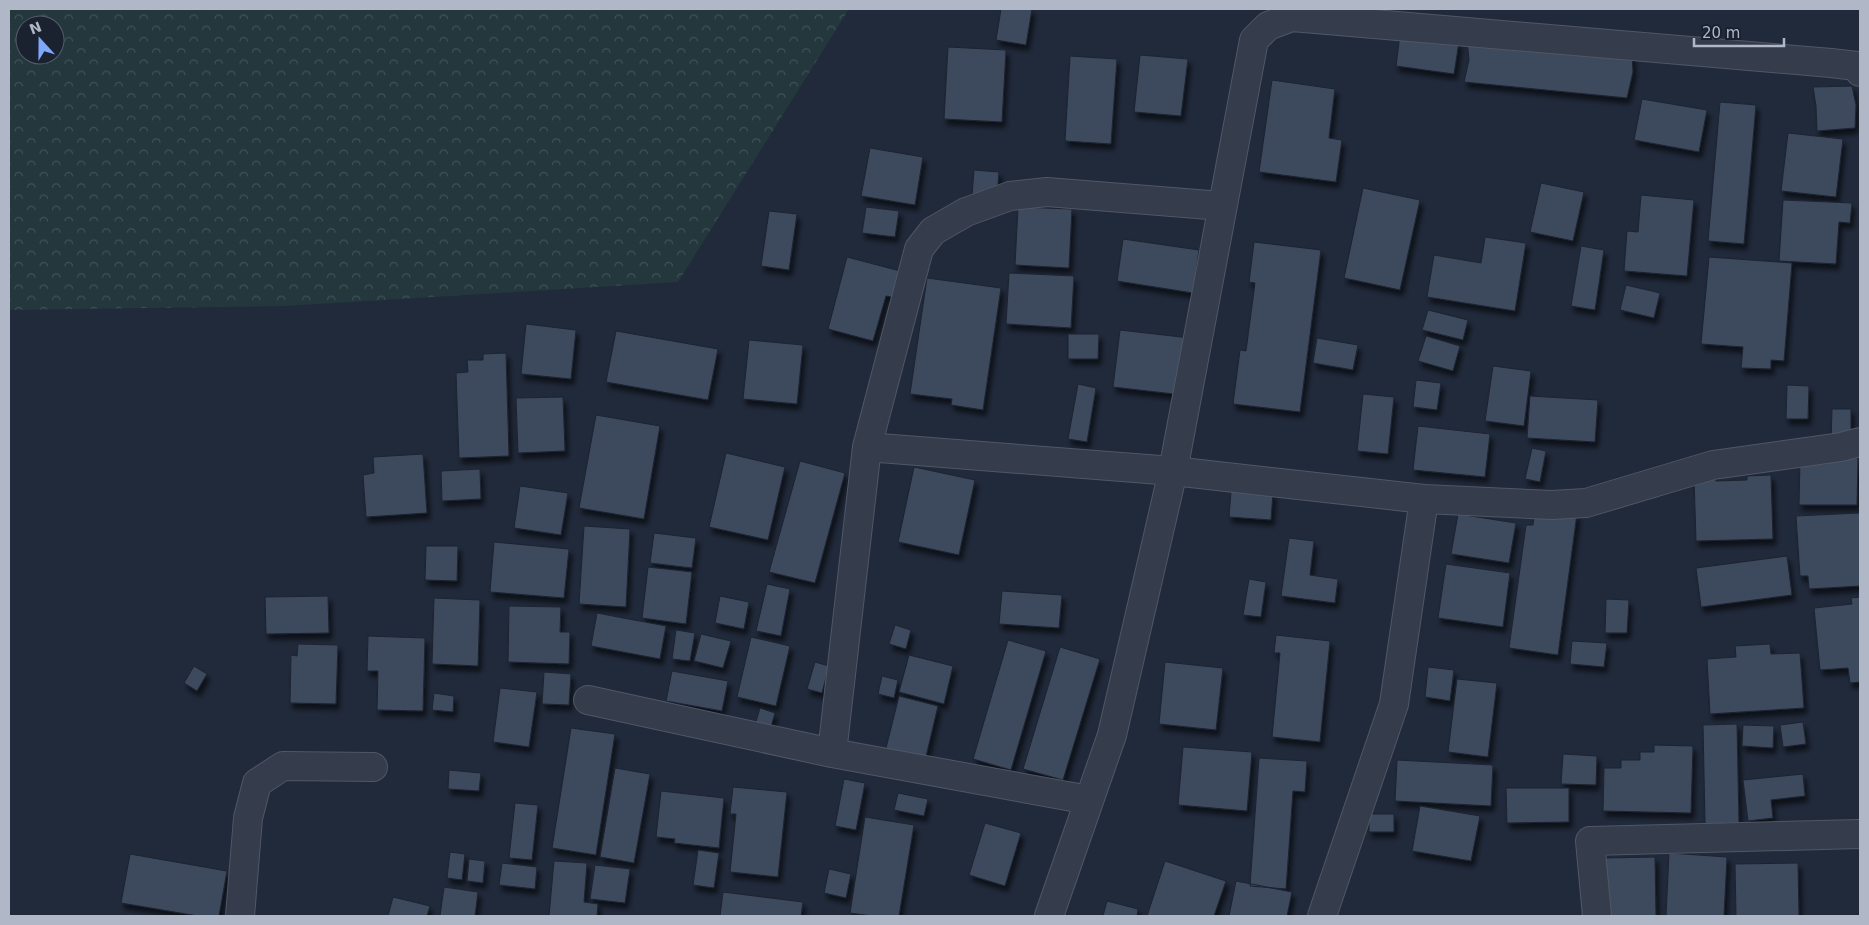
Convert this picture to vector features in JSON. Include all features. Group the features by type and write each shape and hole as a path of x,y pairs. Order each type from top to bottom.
{"street":[{"path":"1049,916 1112,735 1173,471 1254,40 1268,26 1292,17 1831,63 1857,66 1860,72"},
{"path":"832,753 867,446 919,249 933,231 966,212 1010,196 1048,192 1222,206"},
{"path":"867,446 1173,471 1424,499 1552,505 1586,503 1713,465 1841,447 1860,442"},
{"path":"1322,916 1394,704 1424,499"},
{"path":"588,700 832,753 1090,800"},
{"path":"240,916 248,818 257,782 283,766 373,767"},
{"path":"1597,916 1590,841 1860,834"}],"green space":[{"path":"9,9 849,9 678,282 285,306 9,310"}],"building":[{"path":"1001,9 1032,9 1026,45 996,40"},
{"path":"1400,34 1459,42 1454,74 1396,66"},
{"path":"1467,40 1632,53 1633,72 1627,98 1464,82 1469,60"},
{"path":"948,47 1006,50 1002,122 944,119"},
{"path":"1140,55 1188,59 1181,116 1134,112"},
{"path":"1070,56 1117,59 1111,144 1065,141"},
{"path":"1272,80 1335,89 1329,138 1342,140 1336,182 1259,172"},
{"path":"1852,86 1856,105 1855,128 1817,131 1813,87"},
{"path":"1642,99 1707,110 1699,152 1634,140"},
{"path":"1720,102 1756,105 1744,244 1708,241"},
{"path":"1788,133 1843,139 1836,197 1781,191"},
{"path":"870,148 923,157 915,205 861,196"},
{"path":"974,170 999,172 997,197 972,196"},
{"path":"1541,183 1584,192 1573,241 1530,232"},
{"path":"1363,188 1420,200 1400,290 1344,278"},
{"path":"1641,195 1694,200 1687,276 1624,271 1627,231 1638,232"},
{"path":"1783,200 1852,203 1850,223 1839,222 1836,264 1779,261"},
{"path":"866,207 899,211 895,237 862,233"},
{"path":"1018,207 1072,209 1069,268 1015,265"},
{"path":"769,211 797,214 789,270 761,266"},
{"path":"1485,237 1526,243 1515,311 1427,297 1434,255 1481,263"},
{"path":"1123,239 1199,250 1193,293 1117,281"},
{"path":"1254,242 1321,250 1300,412 1233,404 1240,350 1246,351 1255,283 1249,282"},
{"path":"1581,246 1604,250 1595,310 1571,306"},
{"path":"847,257 904,272 897,298 886,296 873,341 828,329"},
{"path":"1709,257 1792,263 1784,361 1771,360 1771,369 1741,368 1743,347 1701,344"},
{"path":"1009,273 1074,276 1071,328 1006,324"},
{"path":"927,278 1001,288 983,410 951,405 952,399 910,394"},
{"path":"1626,285 1660,293 1654,318 1620,310"},
{"path":"1428,310 1468,320 1463,340 1422,330"},
{"path":"526,324 576,330 571,379 521,374"},
{"path":"1120,330 1190,338 1183,395 1113,387"},
{"path":"616,331 718,349 708,400 606,382"},
{"path":"1068,334 1099,334 1098,359 1068,359"},
{"path":"1426,336 1460,346 1453,371 1418,361"},
{"path":"1317,338 1358,345 1353,370 1313,363"},
{"path":"749,340 803,345 797,404 743,399"},
{"path":"506,353 509,456 459,458 456,373 468,372 467,360 483,360 483,354"},
{"path":"1493,366 1531,371 1524,426 1485,421"},
{"path":"1416,380 1441,383 1437,410 1413,407"},
{"path":"1078,384 1096,388 1087,442 1068,439"},
{"path":"1787,385 1809,386 1808,419 1786,419"},
{"path":"1363,394 1394,397 1388,454 1357,451"},
{"path":"1530,396 1598,400 1595,442 1527,438"},
{"path":"563,397 565,451 518,453 516,398"},
{"path":"1832,409 1851,409 1851,441 1831,441"},
{"path":"596,415 660,426 644,519 579,508"},
{"path":"1418,426 1490,434 1485,477 1413,470"},
{"path":"1532,448 1546,451 1540,482 1525,479"},
{"path":"726,453 785,467 768,540 709,527"},
{"path":"423,454 427,513 366,517 363,475 374,473 373,457"},
{"path":"1800,458 1858,458 1857,505 1799,505"},
{"path":"800,461 845,473 815,583 769,572"},
{"path":"914,467 975,480 959,555 898,542"},
{"path":"480,469 481,499 442,501 441,471"},
{"path":"1771,475 1773,539 1696,541 1694,478 1716,477 1716,481 1747,480 1747,476"},
{"path":"520,486 568,493 561,535 514,528"},
{"path":"1231,491 1273,493 1271,520 1229,517"},
{"path":"1535,509 1577,514 1558,655 1509,648 1526,525 1533,525"},
{"path":"1860,513 1860,586 1809,589 1808,576 1800,576 1796,516"},
{"path":"1458,514 1516,523 1509,563 1451,554"},
{"path":"584,526 630,529 626,607 579,604"},
{"path":"654,533 696,538 692,568 650,563"},
{"path":"1289,538 1314,541 1310,575 1338,579 1335,603 1281,596"},
{"path":"494,542 569,549 564,598 490,592"},
{"path":"426,546 458,546 457,581 425,580"},
{"path":"1787,556 1792,595 1701,607 1696,568"},
{"path":"1446,564 1510,573 1503,627 1438,618"},
{"path":"648,567 692,572 686,624 642,618"},
{"path":"1249,579 1266,582 1261,617 1243,615"},
{"path":"767,584 790,589 781,636 756,631"},
{"path":"1002,591 1062,595 1059,628 999,624"},
{"path":"328,596 329,633 266,634 265,597"},
{"path":"720,596 749,602 744,629 715,623"},
{"path":"1860,597 1860,682 1850,683 1848,668 1820,670 1814,608 1852,604 1851,598"},
{"path":"434,598 480,600 478,666 432,664"},
{"path":"1606,599 1629,600 1627,633 1605,633"},
{"path":"509,606 561,607 560,632 570,632 569,664 508,662"},
{"path":"597,613 666,626 660,659 591,646"},
{"path":"895,625 911,630 906,649 889,644"},
{"path":"676,630 695,633 690,661 672,659"},
{"path":"701,634 731,641 723,668 694,661"},
{"path":"1276,635 1330,641 1320,742 1272,737 1280,653 1274,653"},
{"path":"368,636 425,638 423,711 377,710 378,671 367,671"},
{"path":"751,637 790,646 776,706 737,697"},
{"path":"1008,640 1046,651 1011,770 973,759"},
{"path":"1572,641 1607,643 1604,667 1570,664"},
{"path":"298,644 338,645 336,704 290,703 291,655 297,656"},
{"path":"1770,644 1771,654 1800,653 1804,708 1710,714 1707,659 1736,657 1735,646"},
{"path":"1060,647 1100,659 1063,780 1023,769"},
{"path":"909,655 953,666 944,704 899,692"},
{"path":"815,662 829,666 822,693 807,689"},
{"path":"1165,662 1223,668 1216,730 1159,724"},
{"path":"194,666 207,674 197,691 184,683"},
{"path":"1428,667 1454,670 1450,701 1425,697"},
{"path":"672,671 728,681 722,711 666,701"},
{"path":"544,672 571,674 569,705 542,704"},
{"path":"882,676 898,680 894,698 878,694"},
{"path":"1457,679 1497,683 1488,757 1448,752"},
{"path":"500,688 537,692 529,747 493,742"},
{"path":"434,693 454,696 453,712 432,710"},
{"path":"899,696 938,706 925,761 885,752"},
{"path":"760,708 775,713 768,737 753,732"},
{"path":"1803,722 1806,744 1783,747 1780,725"},
{"path":"1737,724 1739,823 1705,824 1703,725"},
{"path":"1743,725 1774,726 1773,748 1742,746"},
{"path":"571,728 615,734 596,855 552,848"},
{"path":"1654,745 1693,746 1691,813 1603,811 1604,768 1621,768 1621,760 1640,760 1640,752 1654,752"},
{"path":"1183,747 1252,752 1247,811 1178,805"},
{"path":"1563,754 1597,756 1596,785 1561,784"},
{"path":"1259,758 1307,761 1305,792 1293,791 1286,889 1250,886"},
{"path":"1397,760 1493,765 1491,806 1395,801"},
{"path":"615,768 650,774 634,863 600,857"},
{"path":"449,770 481,773 479,791 448,789"},
{"path":"1803,774 1805,796 1771,800 1773,818 1748,821 1743,780"},
{"path":"844,779 865,783 856,830 835,826"},
{"path":"733,787 787,792 778,877 730,872 736,814 730,814"},
{"path":"1506,788 1569,788 1569,822 1507,823"},
{"path":"661,791 724,798 719,848 674,843 675,839 656,837"},
{"path":"898,793 928,799 924,816 894,810"},
{"path":"515,803 538,805 532,860 509,858"},
{"path":"1420,806 1480,816 1471,861 1412,851"},
{"path":"1369,814 1394,814 1394,832 1369,832"},
{"path":"865,817 914,825 899,916 872,916 850,913"},
{"path":"985,823 1021,833 1005,886 969,875"},
{"path":"698,850 719,853 714,888 693,885"},
{"path":"450,852 465,854 462,880 447,878"},
{"path":"1669,853 1727,857 1724,916 1666,916"},
{"path":"130,854 227,871 219,916 198,916 121,903"},
{"path":"1655,857 1656,916 1604,916 1604,858"},
{"path":"469,859 485,861 483,883 467,881"},
{"path":"554,861 587,863 584,902 598,904 597,916 549,916"},
{"path":"1165,861 1226,881 1214,916 1147,916"},
{"path":"502,863 537,867 535,889 499,885"},
{"path":"1798,863 1799,916 1736,916 1735,864"},
{"path":"595,865 630,869 625,903 590,899"},
{"path":"829,869 851,874 846,898 824,893"},
{"path":"1236,881 1292,892 1287,916 1229,916"},
{"path":"444,887 478,892 475,916 440,916"},
{"path":"723,892 803,902 801,916 720,916"},
{"path":"393,897 430,906 427,916 388,916"},
{"path":"1107,901 1138,909 1137,916 1103,916"}]}
